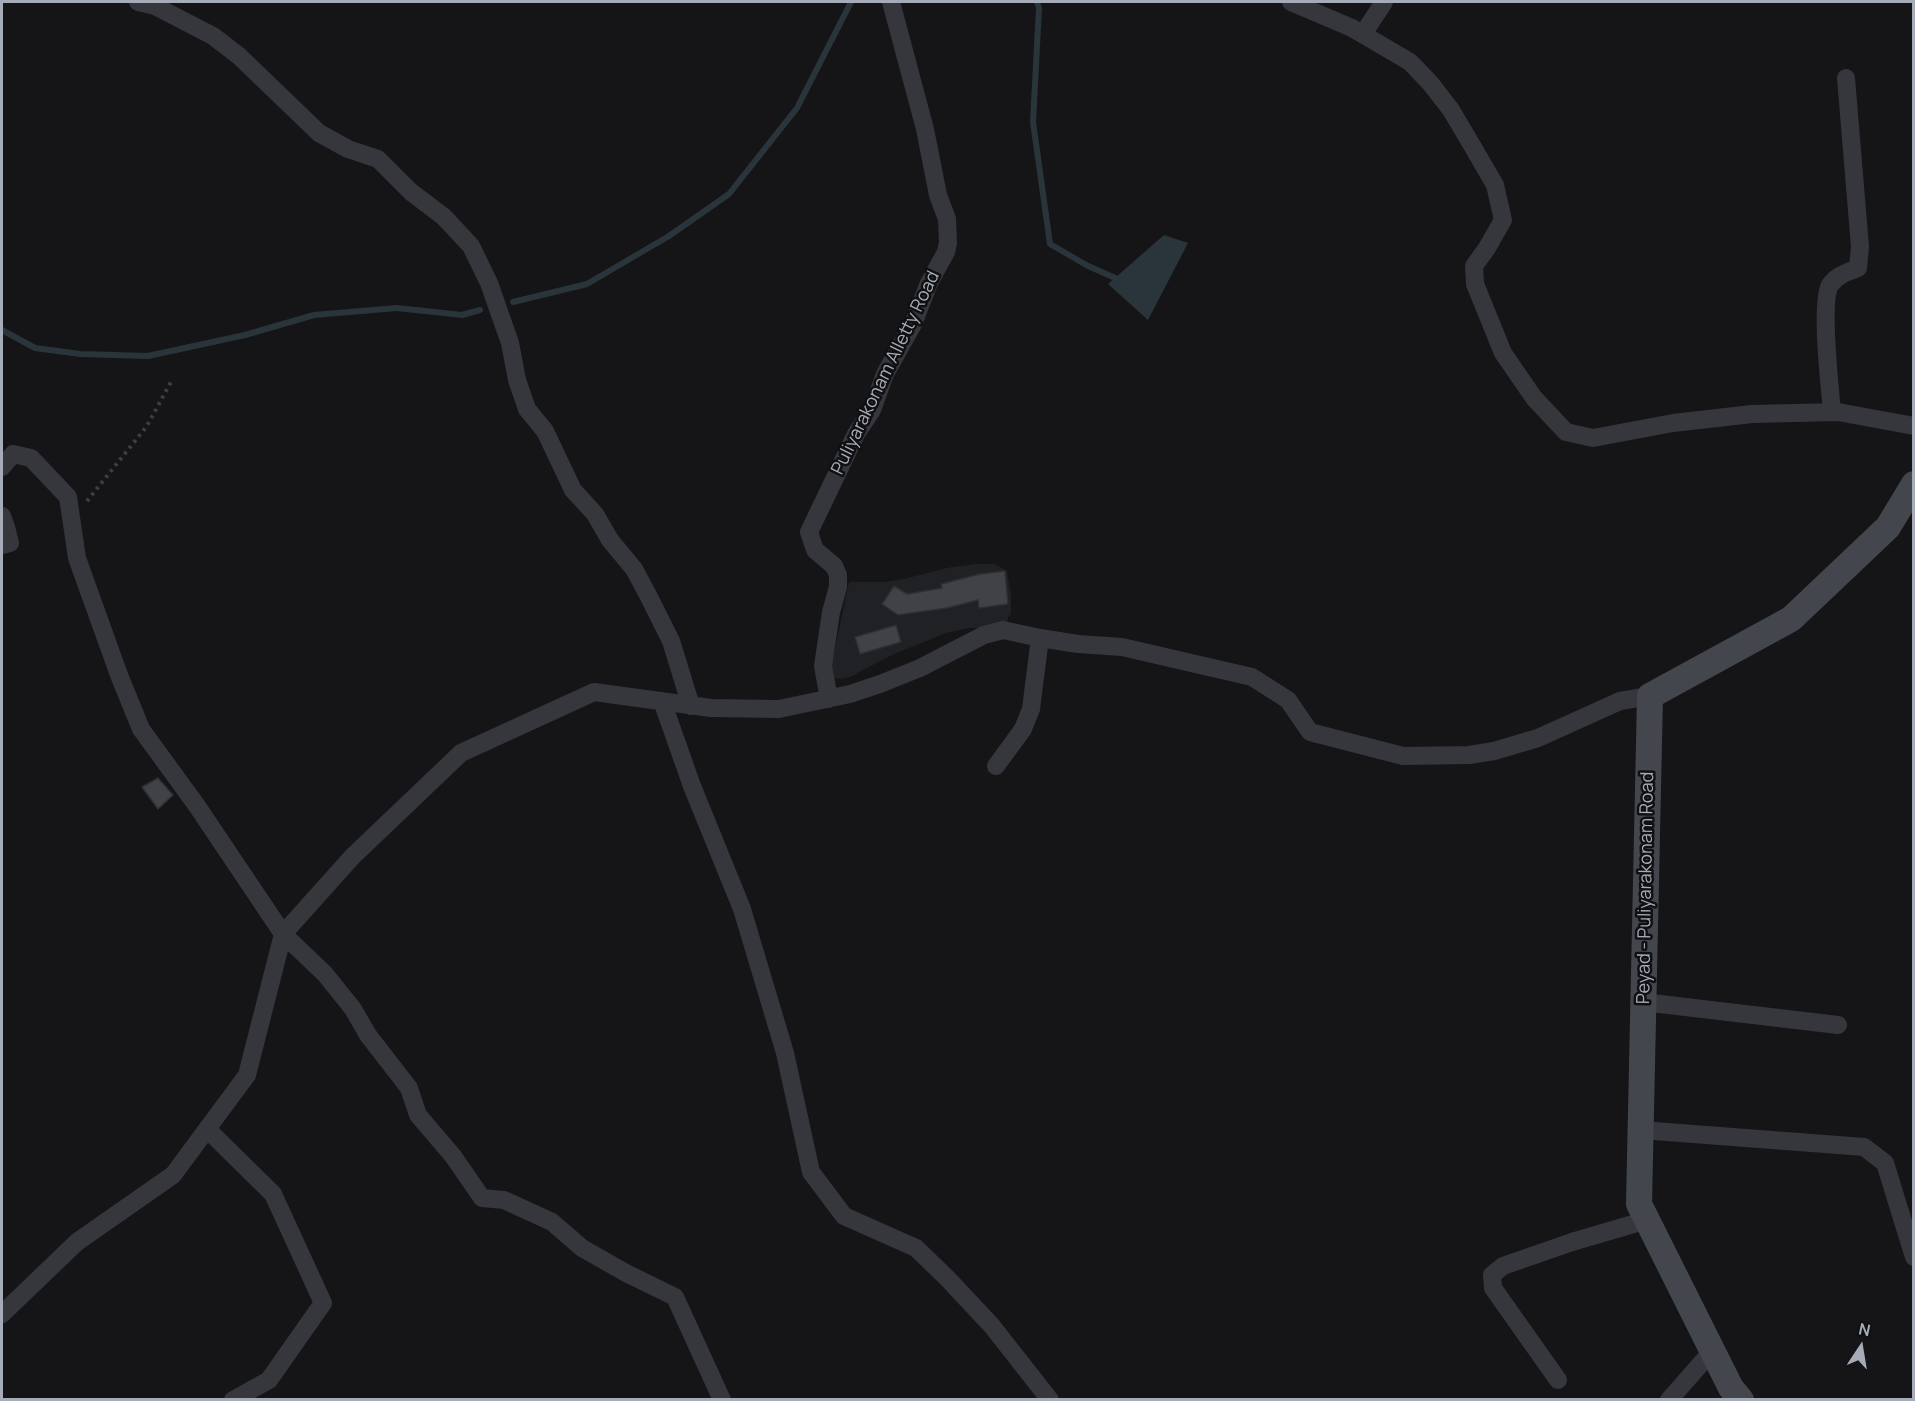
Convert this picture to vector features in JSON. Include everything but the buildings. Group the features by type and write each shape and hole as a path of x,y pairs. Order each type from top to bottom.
{"main road":[{"path":"1650,696 1791,619 1888,527 1914,484"},
{"name":"Peyad - Puliyarakonam Road","path":"1650,696 1639,1204 1731,1388 1741,1400"}],"street":[{"path":"138,2 155,6 213,36 239,56 319,133 348,149 378,159 411,192 444,217 471,246 489,283 510,343 517,380 527,409 545,431 573,490 596,514 610,540 633,569 648,595 671,641 691,706"},
{"name":"Puliyarakonam Alletty Road","path":"829,699 823,666 838,575 834,566 814,550 809,532 841,463 872,410 885,374 913,324 948,243 947,219 938,195 925,129 891,2"},
{"path":"1291,2 1363,34 1410,62 1451,110 1495,185 1503,220 1474,266 1475,284 1503,353 1534,398 1566,432 1593,438 1673,423 1752,414 1832,412 1914,426"},
{"path":"1363,34 1384,2"},
{"path":"1832,412 1826,338 1830,285 1842,273 1858,268 1860,247 1846,78"},
{"path":"2,467 13,454 31,458 68,497 77,558 141,729 197,806 283,934 324,974 353,1009 368,1035 409,1088 418,1115 453,1156 482,1198 504,1200 552,1222 582,1248 675,1297 722,1400"},
{"path":"2,516 10,543 2,545"},
{"path":"2,1314 77,1242 173,1175 247,1075 283,934 352,857 461,753 594,692 732,710 779,709 829,699 880,684 920,668 984,634 1003,630 1078,644 1122,646 1252,678 1288,700 1310,732 1403,756 1470,755 1494,751 1538,738 1620,701 1650,696"},
{"path":"996,766 1023,729 1031,709 1040,638"},
{"path":"662,701 692,786 742,909 785,1053 811,1172 844,1216 916,1248 992,1326 1050,1400"},
{"path":"1643,1002 1838,1025"},
{"path":"207,1129 273,1194 323,1303 269,1380 233,1400"},
{"path":"1641,1130 1864,1147 1885,1163 1914,1257"},
{"path":"1558,1380 1493,1288 1492,1275 1503,1266 1572,1242 1647,1220"},
{"path":"1669,1400 1713,1350"}],"path":[{"path":"71,520 147,426 172,380"}],"shaded area":[{"path":"1164,235 1188,243 1148,320 1108,284"},
{"path":"975,564 994,564 1007,571 1011,594 1011,614 1007,624 946,633 894,654 850,677 842,679 829,677 849,582 885,582"}],"waterway":[{"path":"513,302 587,284 669,236 729,194 797,108 851,2"},
{"path":"1037,2 1039,8 1033,122 1050,244 1088,266 1120,280"},
{"path":"2,330 35,348 80,354 148,356 245,335 314,315 397,308 462,315 480,310"}]}
